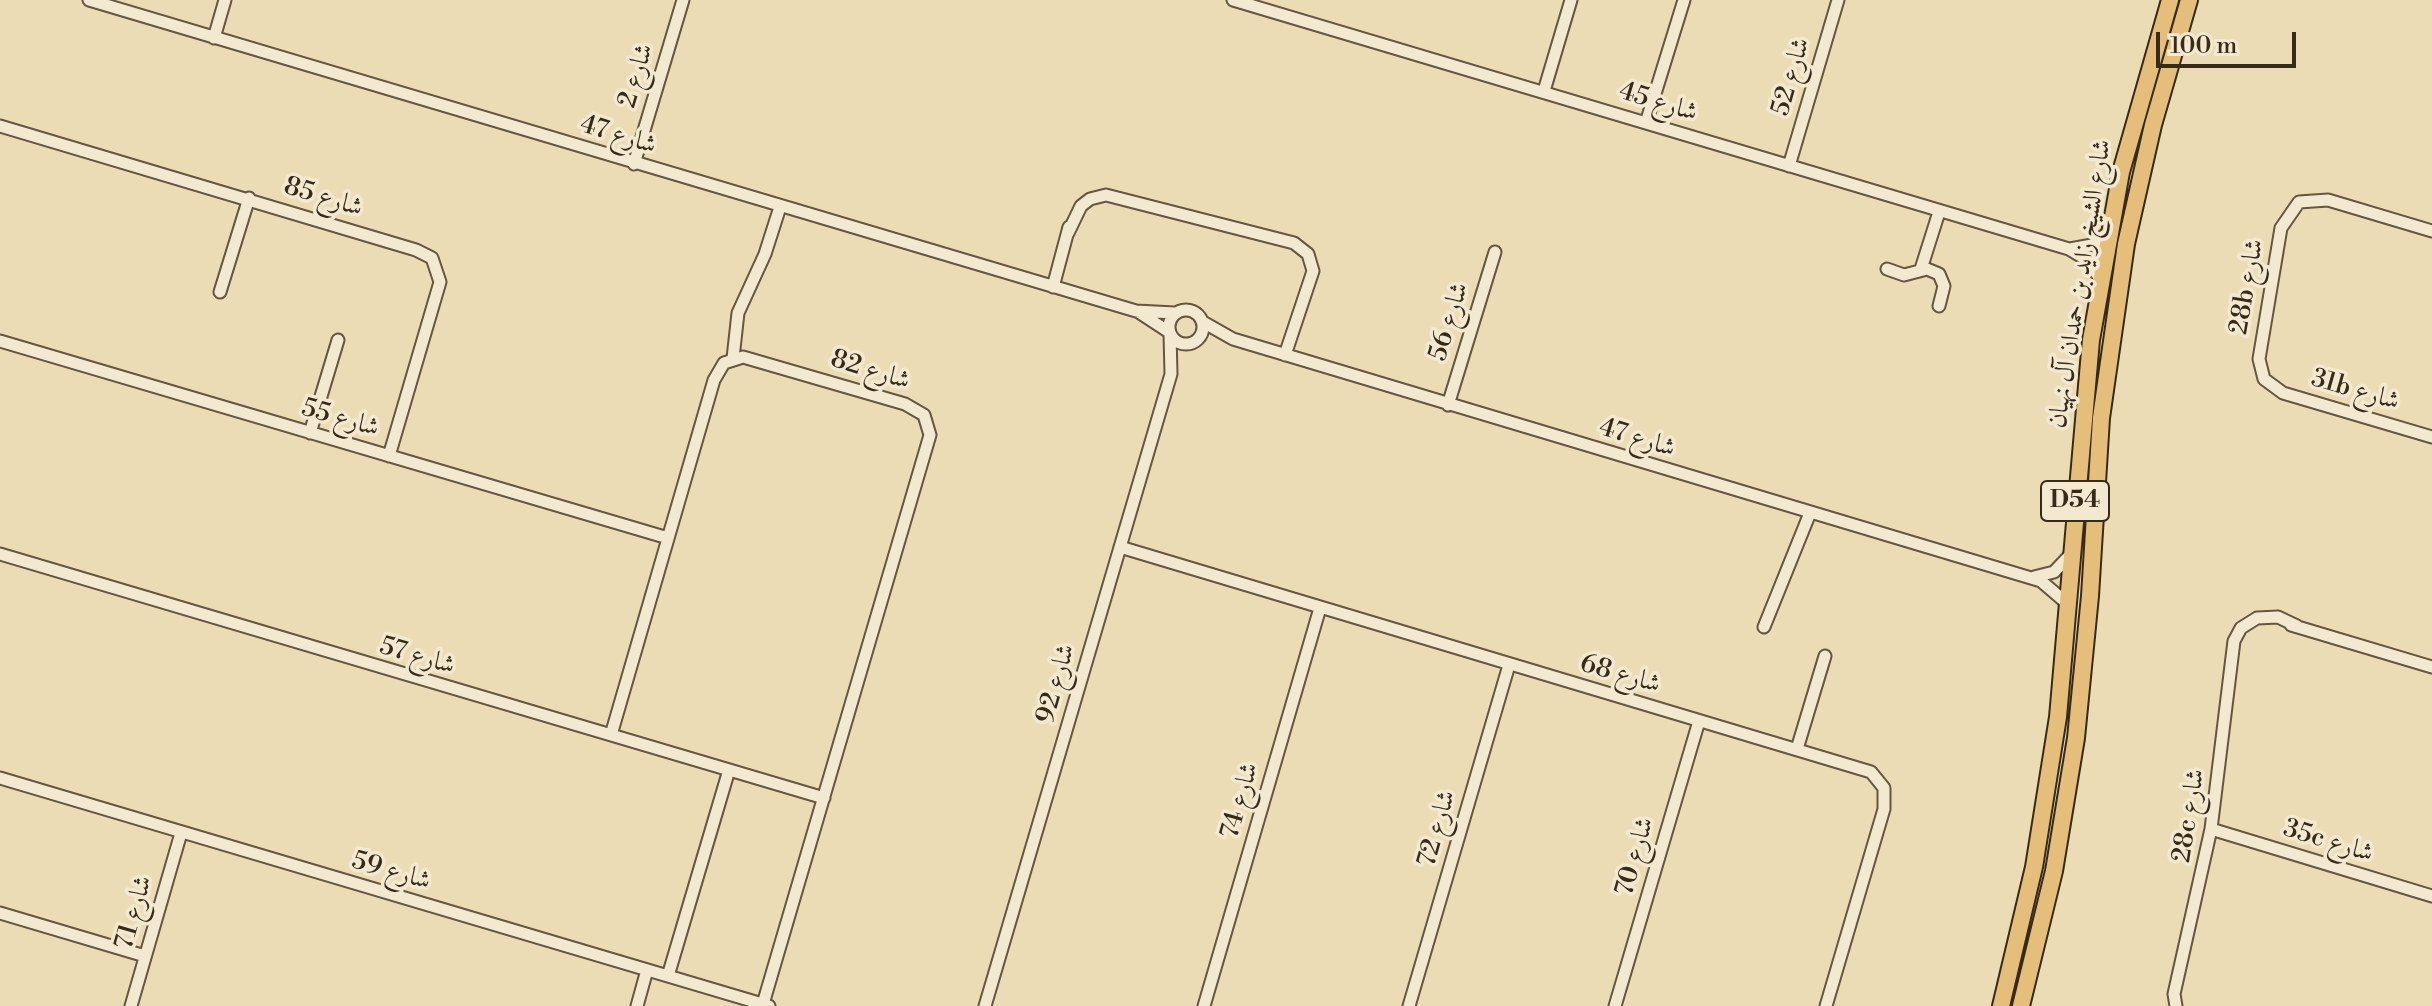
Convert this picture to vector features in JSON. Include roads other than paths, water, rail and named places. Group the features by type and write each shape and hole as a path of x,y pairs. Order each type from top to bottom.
{"main road":[{"name":"شارع الشيخ زايد بن حمدان آل نهيان","path":"2001,1006 2034,867 2049,778 2069,605 2084,395 2101,281 2121,172 2170,0"},
{"name":"شارع الشيخ زايد بن حمدان آل نهيان","path":"2021,1006 2054,871 2076,738 2090,596 2101,418 2126,244 2189,0"},
{"path":"2146,80 2145,105 2136,145 2137,152 2146,157"},
{"path":"2121,172 2129,174 2132,179 2126,244"}],"street":[{"name":"شارع 47","path":"89,0 1136,311 1175,313"},
{"path":"214,38 225,0"},
{"name":"شارع 2","path":"634,164 683,0"},
{"name":"شارع 45","path":"1233,0 1272,6 1646,123 2069,249 2089,261 2101,281"},
{"path":"1544,91 1571,0"},
{"path":"1646,123 1684,0"},
{"name":"شارع 52","path":"1789,166 1838,0"},
{"name":"شارع 85","path":"0,126 425,252 437,265 440,282 389,456"},
{"path":"1053,287 1068,233 1078,210 1095,196 1112,195 1270,238 1292,248 1303,261 1306,273 1285,355"},
{"path":"220,292 249,198"},
{"name":"28b شارع","path":"2267,384 2259,359 2262,335 2281,228 2299,202 2328,200 2432,231"},
{"path":"611,735 717,371 733,358 738,313 765,254 780,207"},
{"path":"1921,269 1939,212"},
{"path":"2069,249 2092,245 2110,231"},
{"name":"شارع 56","path":"1448,405 1495,252"},
{"path":"1887,269 1904,275 1921,269 1934,271 1942,280 1944,292 1939,306"},
{"path":"1191,310 1203,322 1202,333 1194,342 1180,343 1170,333 1169,322 1175,313 1191,310"},
{"name":"شارع 47","path":"1136,311 1170,333"},
{"name":"شارع 47","path":"1203,322 1233,339 2029,577 2052,587 2069,605"},
{"name":"شارع 92","path":"985,1006 1171,374 1170,333"},
{"name":"شارع 47","path":"1194,342 1233,339"},
{"path":"310,433 338,340"},
{"name":"شارع 55","path":"0,341 668,538"},
{"name":"شارع 92","path":"1171,374 1194,342"},
{"name":"شارع 82","path":"733,358 743,357 916,408 929,425 930,435 766,1005"},
{"name":"31b شارع","path":"2267,384 2283,393 2432,437"},
{"path":"1764,627 1810,513"},
{"name":"شارع 68","path":"1120,547 1871,772 1884,788 1886,798 1826,1006"},
{"name":"شارع 57","path":"0,554 824,798"},
{"path":"2029,577 2054,572 2071,554"},
{"name":"شارع 74","path":"1204,1006 1320,608"},
{"name":"28c شارع","path":"2176,1006 2174,994 2211,829 2237,634 2254,623 2297,626 2432,667"},
{"path":"1797,749 1825,656"},
{"name":"شارع 72","path":"1409,1006 1509,665"},
{"name":"شارع 70","path":"1615,1006 1699,721"},
{"path":"668,976 729,770"},
{"name":"شارع 59","path":"0,778 766,1005"},
{"name":"35c شارع","path":"2211,829 2432,896"},
{"name":"شارع 71","path":"131,1006 181,833"},
{"path":"0,913 145,956"},
{"path":"637,1006 647,970"},
{"name":"28c شارع","path":"2180,976 2184,1006"}]}
